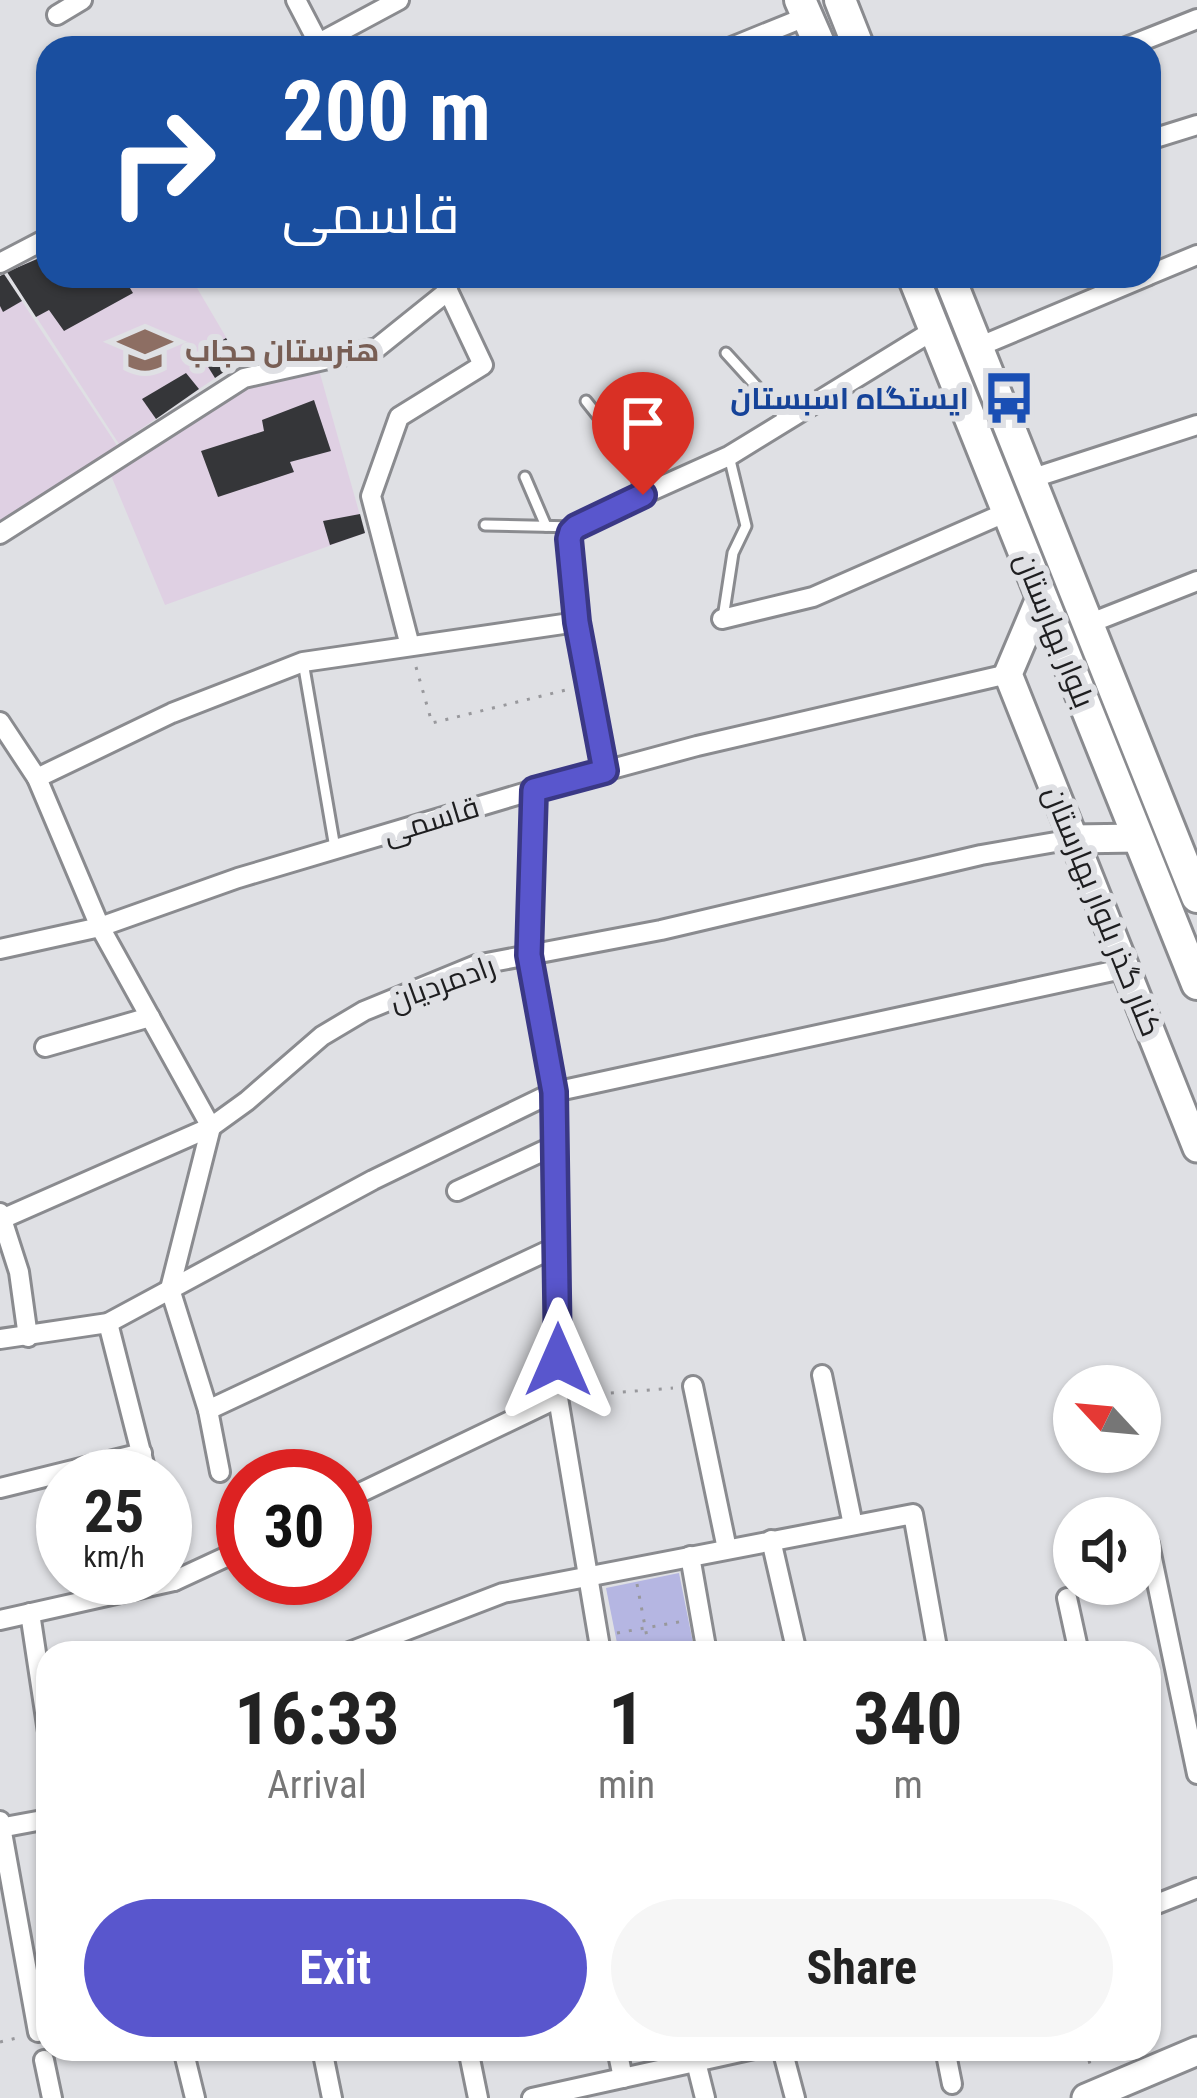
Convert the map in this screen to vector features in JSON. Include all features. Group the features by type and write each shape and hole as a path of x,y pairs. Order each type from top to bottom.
{"main road":[{"path":"841,1 854,36"},
{"path":"802,4 816,36"},
{"name":"بلوار بهارستان","path":"918,288 1197,984"},
{"name":"بلوار بهارستان","path":"954,288 1197,897"},
{"path":"1008,674 1041,596"},
{"name":"کنار گذر بلوار بهارستان","path":"1008,674 1197,1148"},
{"path":"1072,839 1139,838"},
{"path":"1086,2098 1197,2051"}],"street":[{"path":"57,15 82,0"},
{"path":"296,0 315,36"},
{"path":"336,36 400,0"},
{"path":"749,36 802,4"},
{"path":"1155,36 1197,20"},
{"path":"1161,136 1197,125"},
{"path":"0,263 36,244"},
{"path":"1161,270 1197,255"},
{"path":"0,534 244,378 377,348 439,288"},
{"path":"410,646 371,496 399,417 483,365 446,288"},
{"path":"978,347 1119,288"},
{"path":"605,771 577,622 571,532 729,456 934,330"},
{"path":"1030,479 1197,425"},
{"path":"722,619 813,598 1007,512"},
{"path":"1088,624 1197,581"},
{"path":"37,778 172,713 304,662 577,622"},
{"name":"قاسمی","path":"0,949 100,927 238,878 534,790 697,746 1008,674"},
{"path":"0,722 37,778 100,927 211,1127 170,1289 216,1451"},
{"path":"534,790 529,955 554,1092 558,1398 598,1641"},
{"name":"رادمردیان","path":"1,1216 211,1127 322,1036 364,1011 476,965 661,930 981,855 1072,839"},
{"path":"0,1340 108,1323 373,1180 554,1092 1126,968"},
{"path":"45,1048 150,1017"},
{"path":"457,1190 556,1145"},
{"path":"1,1216 19,1272 28,1337"},
{"path":"208,1410 558,1246"},
{"path":"108,1323 141,1449"},
{"path":"822,1375 854,1525"},
{"path":"692,1386 727,1549"},
{"path":"372,1487 558,1398"},
{"path":"0,1488 36,1479"},
{"path":"378,1641 503,1593 913,1514 936,1641"},
{"path":"771,1540 794,1641"},
{"path":"690,1556 705,1641"},
{"path":"1161,1602 1197,1774"},
{"path":"0,1620 67,1605"},
{"path":"1069,1605 1076,1641"},
{"path":"31,1613 36,1648"},
{"path":"36,1821 0,1826 36,2021"},
{"path":"1161,1902 1197,1888"},
{"path":"44,2061 52,2098"},
{"path":"186,2061 194,2098"},
{"path":"324,2061 332,2098"},
{"path":"470,2061 478,2098"},
{"path":"619,2061 623,2078"},
{"path":"532,2098 700,2061"},
{"path":"785,2061 795,2098"},
{"path":"947,2061 952,2084"},
{"path":"696,2062 705,2098"}],"lane":[{"path":"726,352 787,420"},
{"path":"643,495 633,471 634,445 661,389"},
{"path":"586,401 633,460"},
{"path":"722,619 733,553 746,526 729,456"},
{"path":"525,477 546,526"},
{"path":"485,525 576,527"},
{"path":"304,662 335,848"}],"path":[{"path":"410,646 432,723 589,684"},
{"path":"558,1398 692,1386"},
{"path":"633,1566 648,1641"},
{"path":"609,1641 645,1627 701,1618"}],"shaded area":[{"name":"هنرستان حجاب","path":"36,259 36,288 197,288 240,361 119,444 7,272"},
{"path":"4,274 118,447 0,521 0,276"},
{"path":"319,370 365,533 165,605 110,473 239,390"},
{"path":"679,1573 693,1641 617,1641 606,1588"}],"building":[{"path":"36,259 36,288 130,288 133,293 64,331 49,310 36,317 7,272"},
{"path":"4,274 22,301 3,312 0,276"},
{"path":"226,338 240,361 215,378 200,354"},
{"path":"186,373 199,389 156,419 142,399"},
{"path":"314,400 331,451 290,462 294,472 218,497 201,451 264,431 262,420"},
{"path":"360,514 365,533 330,545 323,521"}],"place":[{"name":"هنرستان حجاب","path":"145,350"},
{"name":"ایستگاه اسبستان","path":"1009,398"}],"route":[{"path":"558,1360 554,1092 529,955 534,790 605,771 577,622 569,539 576,527 643,495"}]}
